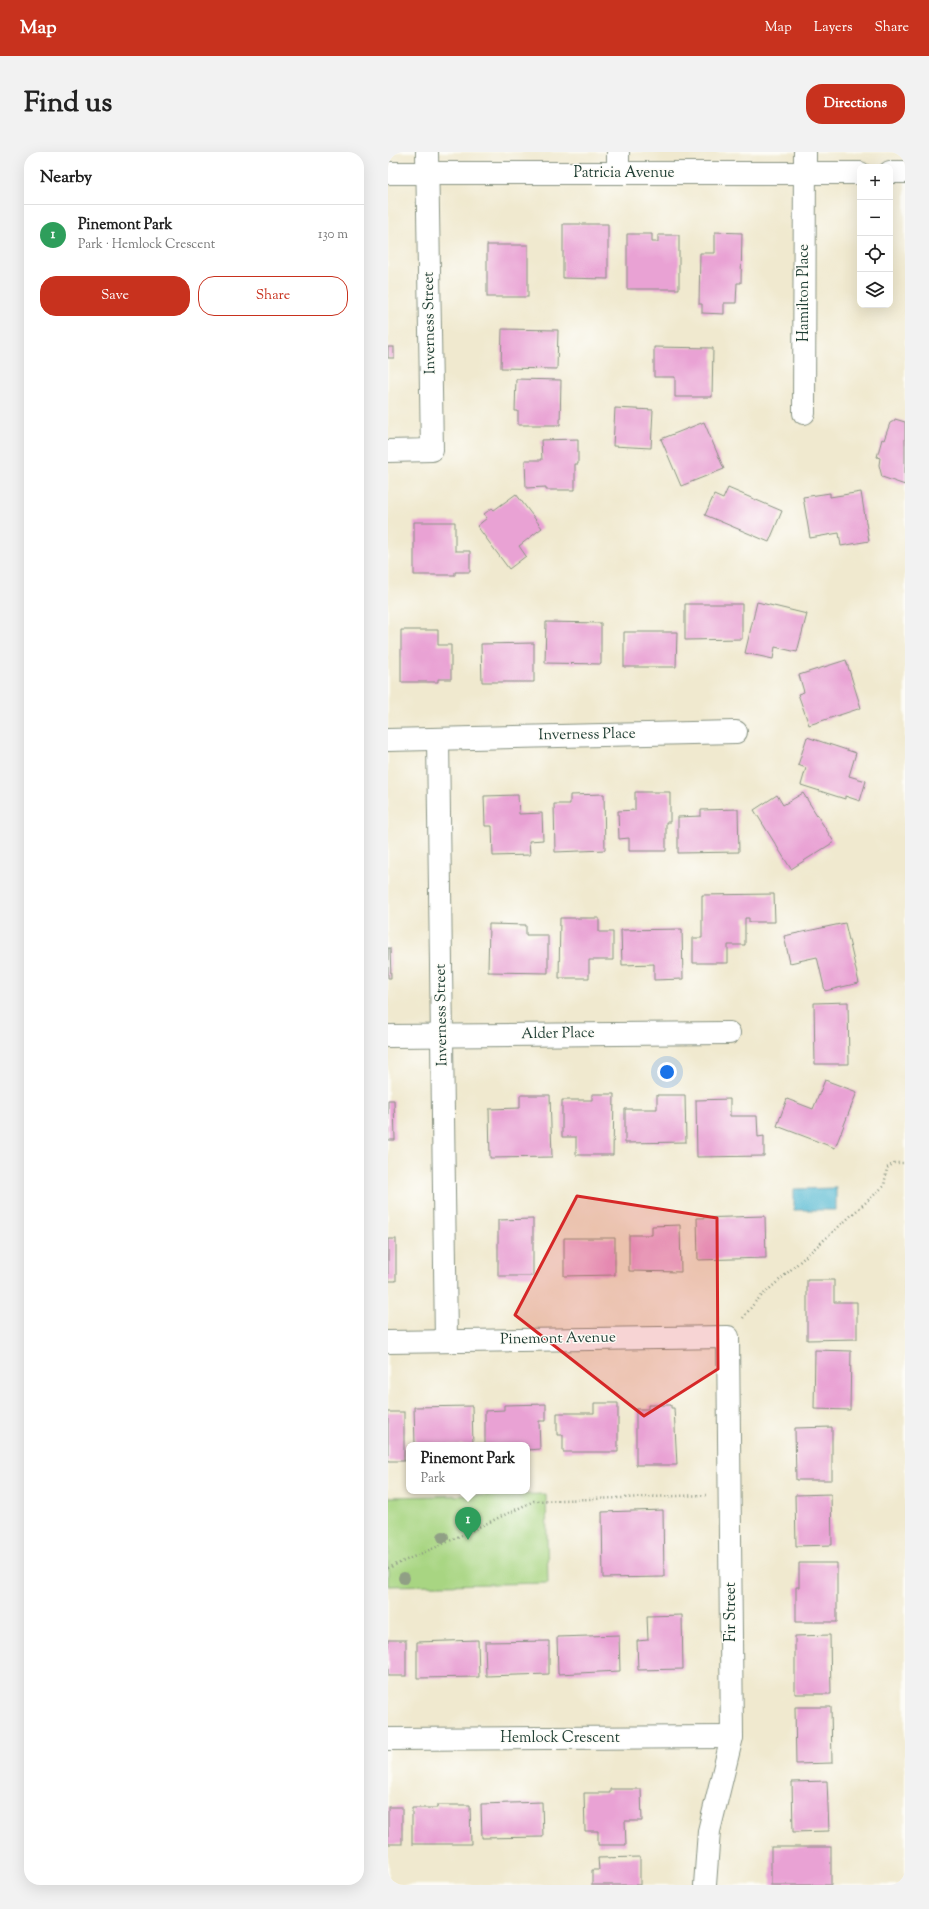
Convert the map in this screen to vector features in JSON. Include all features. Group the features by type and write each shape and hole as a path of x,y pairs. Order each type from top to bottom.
{"street":[{"name":"Inverness Street","path":"388,451 432,450 427,152"},
{"path":"618,152 618,173"},
{"name":"Patricia Avenue","path":"388,173 618,173 805,162 857,171"},
{"name":"Hamilton Place","path":"804,413 805,162"},
{"path":"893,172 905,172"},
{"name":"Inverness Place","path":"438,739 736,732"},
{"name":"Inverness Street","path":"438,739 446,1341"},
{"path":"388,740 438,739"},
{"name":"Alder Place","path":"388,1036 729,1033"},
{"name":"Pinemont Avenue","path":"388,1342 728,1337"},
{"name":"Fir Street","path":"705,1885 709,1831 732,1737 731,1494 728,1337"},
{"name":"Hemlock Crescent","path":"388,1739 732,1737"}],"path":[{"path":"728,1337 756,1301 884,1186 887,1168 894,1163 905,1163"},
{"path":"388,1568 443,1544 534,1500 731,1494"}],"highlighted area":[{"path":"577,1196 717,1218 718,1369 644,1416 515,1315"}],"green space":[{"path":"546,1494 548,1583 388,1586 388,1497"}],"water":[{"path":"836,1188 836,1210 794,1210 794,1189"}],"building":[{"path":"563,224 608,224 608,279 563,278"},
{"path":"715,232 742,233 741,283 737,283 736,303 724,303 724,314 702,313 702,304 699,304 700,253 715,253"},
{"path":"627,234 652,234 652,242 658,242 658,235 679,235 679,289 627,289"},
{"path":"487,245 528,245 528,297 487,297"},
{"path":"502,329 558,330 557,369 501,368"},
{"path":"388,347 394,347 394,358 388,358"},
{"path":"654,347 713,348 712,397 675,397 675,377 654,377"},
{"path":"516,379 561,380 560,425 518,425 518,411 515,411"},
{"path":"615,408 653,410 651,448 613,446"},
{"path":"895,419 905,422 905,485 882,477 879,465 880,458 877,457 882,439 884,440 890,423"},
{"path":"704,422 724,469 681,486 661,439"},
{"path":"578,439 578,464 575,464 575,490 546,490 546,487 526,488 525,460 542,460 541,440"},
{"path":"728,488 782,511 769,542 705,515 714,495 723,499"},
{"path":"861,492 869,541 841,546 839,533 810,538 803,497 830,493 830,497"},
{"path":"516,494 542,528 519,546 526,556 509,569 477,526 487,518 484,514 492,508 494,510"},
{"path":"414,522 455,522 455,551 470,551 470,572 455,572 455,575 414,575"},
{"path":"757,602 807,614 797,652 775,647 773,659 745,653"},
{"path":"685,604 742,604 742,639 685,640"},
{"path":"546,622 601,623 601,664 545,663"},
{"path":"401,630 438,630 438,645 451,645 451,679 438,679 438,682 401,682"},
{"path":"624,632 677,632 676,667 624,667"},
{"path":"534,643 534,682 482,682 481,644"},
{"path":"846,660 861,708 809,725 798,694 804,692 799,675"},
{"path":"807,737 856,753 849,776 866,781 860,801 845,796 845,799 801,785 806,768 798,765"},
{"path":"635,792 670,792 670,822 666,822 666,851 629,851 629,838 619,839 618,811 635,810"},
{"path":"803,793 834,842 791,869 754,810 777,795 783,805"},
{"path":"604,794 605,850 555,852 554,804 570,804 570,795"},
{"path":"518,795 519,814 542,813 543,840 529,841 530,855 493,856 492,826 485,826 484,796"},
{"path":"738,809 739,852 678,853 678,817 701,816 701,810"},
{"path":"774,894 775,922 749,922 749,918 745,918 745,945 728,945 728,963 693,963 693,938 702,938 702,895"},
{"path":"560,918 599,918 599,932 613,932 613,960 589,960 589,978 559,978"},
{"path":"845,923 859,983 825,991 817,957 790,963 784,936"},
{"path":"489,924 526,925 526,935 548,935 548,973 488,972"},
{"path":"682,929 683,979 654,980 654,964 622,965 621,930"},
{"path":"388,948 390,948 391,978 388,978"},
{"path":"848,1002 849,1064 815,1064 814,1003"},
{"path":"825,1080 857,1092 835,1148 777,1126 787,1099 813,1109"},
{"path":"592,1094 614,1094 613,1155 576,1155 576,1137 562,1137 562,1100 592,1100"},
{"path":"520,1095 550,1095 552,1157 490,1158 489,1109 520,1108"},
{"path":"657,1095 685,1095 686,1142 625,1143 625,1109 657,1109"},
{"path":"730,1099 730,1116 757,1116 758,1137 764,1136 764,1156 697,1157 696,1100"},
{"path":"388,1100 394,1100 395,1140 388,1140"},
{"path":"765,1216 766,1258 698,1260 697,1218"},
{"path":"533,1219 533,1276 498,1276 498,1220"},
{"path":"680,1225 681,1272 629,1271 629,1235 652,1235 652,1226"},
{"path":"564,1238 615,1238 615,1275 564,1276"},
{"path":"388,1239 396,1239 396,1281 388,1281"},
{"path":"807,1280 834,1280 834,1302 857,1302 857,1339 807,1340"},
{"path":"815,1350 851,1351 850,1410 814,1409"},
{"path":"594,1403 618,1403 618,1452 563,1452 563,1435 557,1435 557,1413 594,1413"},
{"path":"546,1404 546,1421 539,1421 540,1449 530,1450 530,1442 485,1442 485,1411 504,1410 504,1405"},
{"path":"648,1405 671,1405 671,1408 674,1408 677,1465 636,1465 636,1409 648,1409"},
{"path":"472,1406 473,1442 415,1442 414,1407"},
{"path":"388,1412 404,1412 404,1461 388,1461"},
{"path":"832,1427 832,1480 796,1480 795,1428"},
{"path":"831,1494 832,1545 796,1546 795,1495"},
{"path":"663,1510 664,1577 603,1578 602,1512"},
{"path":"799,1563 837,1563 837,1622 796,1622 796,1587 799,1587"},
{"path":"682,1615 683,1669 638,1670 637,1641 648,1640 647,1616"},
{"path":"619,1635 620,1671 558,1674 557,1637"},
{"path":"830,1635 831,1694 795,1694 795,1636"},
{"path":"388,1640 406,1640 406,1676 388,1676"},
{"path":"478,1640 479,1677 417,1678 417,1642"},
{"path":"549,1641 549,1674 486,1676 485,1642"},
{"path":"795,1707 831,1707 832,1763 796,1764"},
{"path":"827,1781 829,1831 793,1832 792,1782"},
{"path":"610,1789 641,1789 642,1821 625,1821 626,1845 598,1845 598,1831 585,1831 584,1793 610,1793"},
{"path":"542,1802 543,1837 482,1838 481,1804"},
{"path":"437,1805 470,1805 471,1844 412,1844 412,1808 437,1808"},
{"path":"388,1807 402,1807 402,1844 388,1844"},
{"path":"771,1847 831,1847 831,1885 771,1885"},
{"path":"640,1857 640,1885 592,1885 592,1870 599,1870 598,1858"}],"place":[{"name":"Pinemont Park","path":"468,1540"}]}
